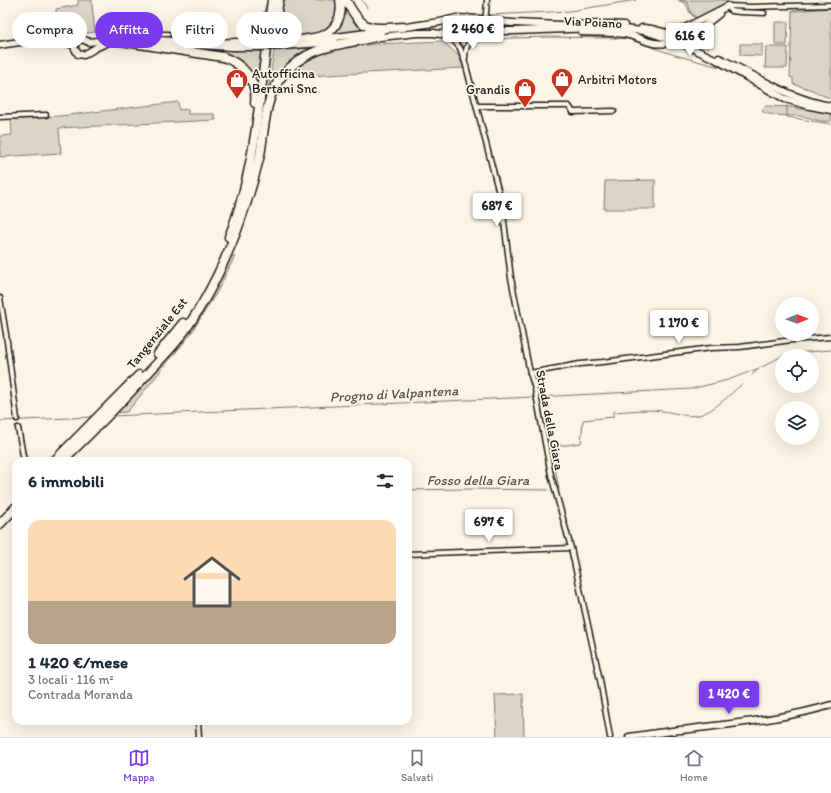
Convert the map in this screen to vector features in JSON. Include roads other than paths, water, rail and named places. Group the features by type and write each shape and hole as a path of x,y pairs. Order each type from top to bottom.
{"highway":[{"path":"248,172 272,0"},
{"path":"253,181 279,0"},
{"path":"302,40 324,35 333,29 340,14 340,0"},
{"path":"346,0 359,22 367,26 382,28 403,27"},
{"path":"253,181 260,154 271,96 282,76 291,66 312,52 328,46 376,37"},
{"path":"163,48 223,57 232,60 243,69 251,80 256,100 248,172"},
{"name":"Tangenziale Est","path":"65,457 160,352 182,324 206,288 232,230 248,172"},
{"name":"Tangenziale Est","path":"59,457 120,404 177,341 202,304 222,267 238,229 253,181"},
{"path":"0,517 12,504"},
{"path":"0,524 12,511"}],"main road":[{"path":"687,35 705,25 728,6 732,0"},
{"path":"642,28 649,27 669,33 675,33 728,6"},
{"path":"302,40 338,37 440,22 456,18 561,25 608,24 642,28 675,37 729,62 790,95 831,106"},
{"path":"450,36 447,26 456,18"},
{"path":"468,18 476,24 476,32 474,36"},
{"path":"302,44 329,43 417,32 460,37 474,36 497,31 595,28 633,30 658,34 679,42 715,59 785,99 831,110"},
{"name":"Via Poiano","path":"540,30 619,33 630,35 650,43 667,43"},
{"path":"163,40 236,43"},
{"path":"89,51 89,42 95,41"},
{"path":"0,45 12,43"},
{"path":"163,43 236,47"},
{"path":"75,48 79,54 86,54 95,48"},
{"path":"629,737 690,728 752,722 800,713 831,705"}],"street":[{"path":"485,19 487,0"},
{"path":"728,6 752,7 831,5"},
{"path":"728,6 731,11 764,13"},
{"name":"Strada della Giara","path":"465,62 465,50 468,42 481,30 485,19"},
{"path":"163,34 168,34"},
{"name":"Strada della Giara","path":"450,36 460,48 465,62 502,205 511,278 530,373 539,408 551,475 571,548 600,680 610,737"},
{"path":"476,106 569,106 572,112 614,111"},
{"path":"0,117 46,114"},
{"path":"0,298 16,417"},
{"path":"530,373 580,364 711,348 740,347 792,340 831,337"},
{"path":"18,428 23,457"},
{"path":"412,554 571,548"},
{"path":"198,725 199,737"}],"waterway":[{"path":"362,0 367,8"},
{"path":"489,15 570,11 636,0"},
{"path":"678,0 686,4 690,13 696,19"},
{"path":"704,32 708,48"},
{"path":"480,41 548,37 628,39 675,55 719,67"},
{"path":"787,106 787,117 831,124"},
{"name":"Progno di Valpantena","path":"819,351 831,350"},
{"name":"Progno di Valpantena","path":"537,397 691,389 728,380 762,367 775,360"},
{"name":"Fosso della Giara","path":"752,375 761,367"},
{"name":"Fosso della Giara","path":"559,489 551,447 581,443 583,420 613,417 613,412 638,410 662,411 690,416 699,415 715,407 741,385"},
{"name":"Progno di Valpantena","path":"112,416 534,397"},
{"name":"Progno di Valpantena","path":"0,421 93,417"},
{"name":"Fosso della Giara","path":"412,490 548,490"}],"tunnel":[{"path":"671,42 687,35"}],"place":[{"name":"Arbitri Motors","path":"562,98"},
{"name":"Autofficina Bertani Snc","path":"237,100"},
{"name":"Grandis","path":"525,108"}]}
